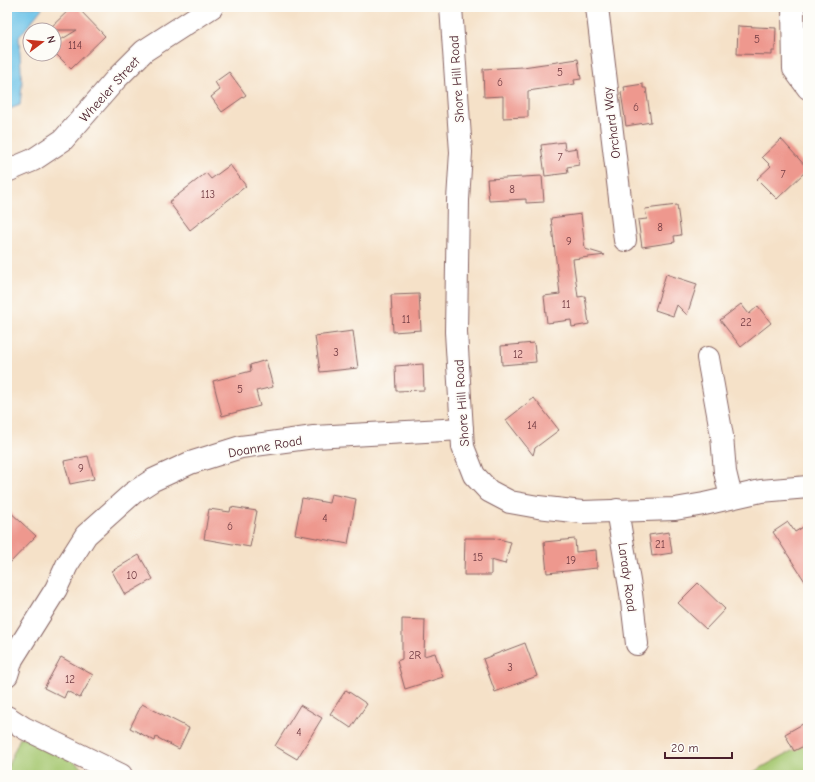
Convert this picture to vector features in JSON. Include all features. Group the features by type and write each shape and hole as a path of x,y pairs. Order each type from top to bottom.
{"street":[{"name":"Wheeler Street","path":"7,172 34,160 63,140 116,79 144,51 212,7"},
{"name":"Shore Hill Road","path":"451,7 461,152 458,200 456,332 463,446 474,475 489,491 510,502 538,508 582,512 675,509 762,491 808,487"},
{"name":"Orchard Way","path":"597,7 625,240"},
{"path":"793,7 794,69 808,88"},
{"path":"708,358 722,436 725,472 731,497"},
{"name":"Doanne Road","path":"7,675 12,659 56,589 67,565 86,534 109,512 133,493 153,480 190,463 241,447 330,436 462,429"},
{"name":"Larady Road","path":"617,510 631,592 637,644"},
{"path":"7,717 24,728 121,775"}],"green space":[{"path":"40,737 87,771 96,775 7,775 7,768 20,738"},
{"path":"808,742 808,775 748,775"}],"water":[{"path":"7,7 43,7 31,22 22,22 22,33 19,37 22,85 20,105 7,110"}],"building":[{"path":"72,7 77,7 105,36 71,69 62,60 62,39 77,30 62,30 62,22 56,22"},
{"path":"738,26 776,28 775,51 772,51 772,55 737,54"},
{"path":"578,59 581,79 574,80 575,84 528,91 528,117 503,118 503,96 484,97 483,69 523,67"},
{"path":"229,72 246,95 222,112 211,97 220,90 215,82"},
{"path":"643,84 643,88 646,88 651,122 626,126 621,92 625,91 624,87"},
{"path":"781,139 808,169 777,199 757,179 771,166 762,157"},
{"path":"564,142 565,150 577,148 579,165 567,167 568,173 545,176 541,145"},
{"path":"230,165 246,186 190,230 169,202 206,173 211,179"},
{"path":"542,176 544,202 526,203 526,199 489,201 487,179"},
{"path":"677,205 681,235 674,236 675,242 642,247 638,220 647,219 645,209"},
{"path":"581,214 585,249 605,255 573,259 578,297 585,296 589,324 572,327 571,320 547,323 544,296 560,294 551,218"},
{"path":"666,274 697,284 687,315 677,305 673,316 655,310"},
{"path":"419,294 421,330 393,332 391,295"},
{"path":"741,304 749,314 758,306 771,323 741,347 720,320"},
{"path":"353,331 358,368 320,372 315,336"},
{"path":"534,343 536,362 502,365 501,346"},
{"path":"266,360 273,387 256,391 260,406 222,416 213,381 251,371 250,365"},
{"path":"423,364 424,390 396,391 395,366"},
{"path":"534,398 559,430 535,448 533,455 506,420"},
{"path":"88,456 94,479 70,484 64,461"},
{"path":"331,494 356,499 348,544 295,534 302,498 329,503"},
{"path":"231,507 257,511 250,547 204,539 209,509 230,512"},
{"path":"7,509 36,536 7,566"},
{"path":"788,522 795,532 808,524 808,586 773,532"},
{"path":"669,532 672,553 652,556 649,535"},
{"path":"465,538 494,538 511,542 505,564 491,560 491,575 464,575"},
{"path":"575,539 576,552 596,550 597,568 547,573 544,542"},
{"path":"139,555 153,579 125,595 112,571"},
{"path":"698,583 725,609 706,629 678,603"},
{"path":"402,619 425,620 424,656 435,653 443,677 405,689 397,661 402,659"},
{"path":"525,643 537,676 495,692 483,659"},
{"path":"61,657 93,675 80,698 67,691 64,698 44,688"},
{"path":"346,690 367,704 351,728 330,714"},
{"path":"142,704 189,728 179,749 156,737 155,741 130,728"},
{"path":"300,705 322,718 297,759 275,746"},
{"path":"808,721 808,744 794,751 785,734"}]}
